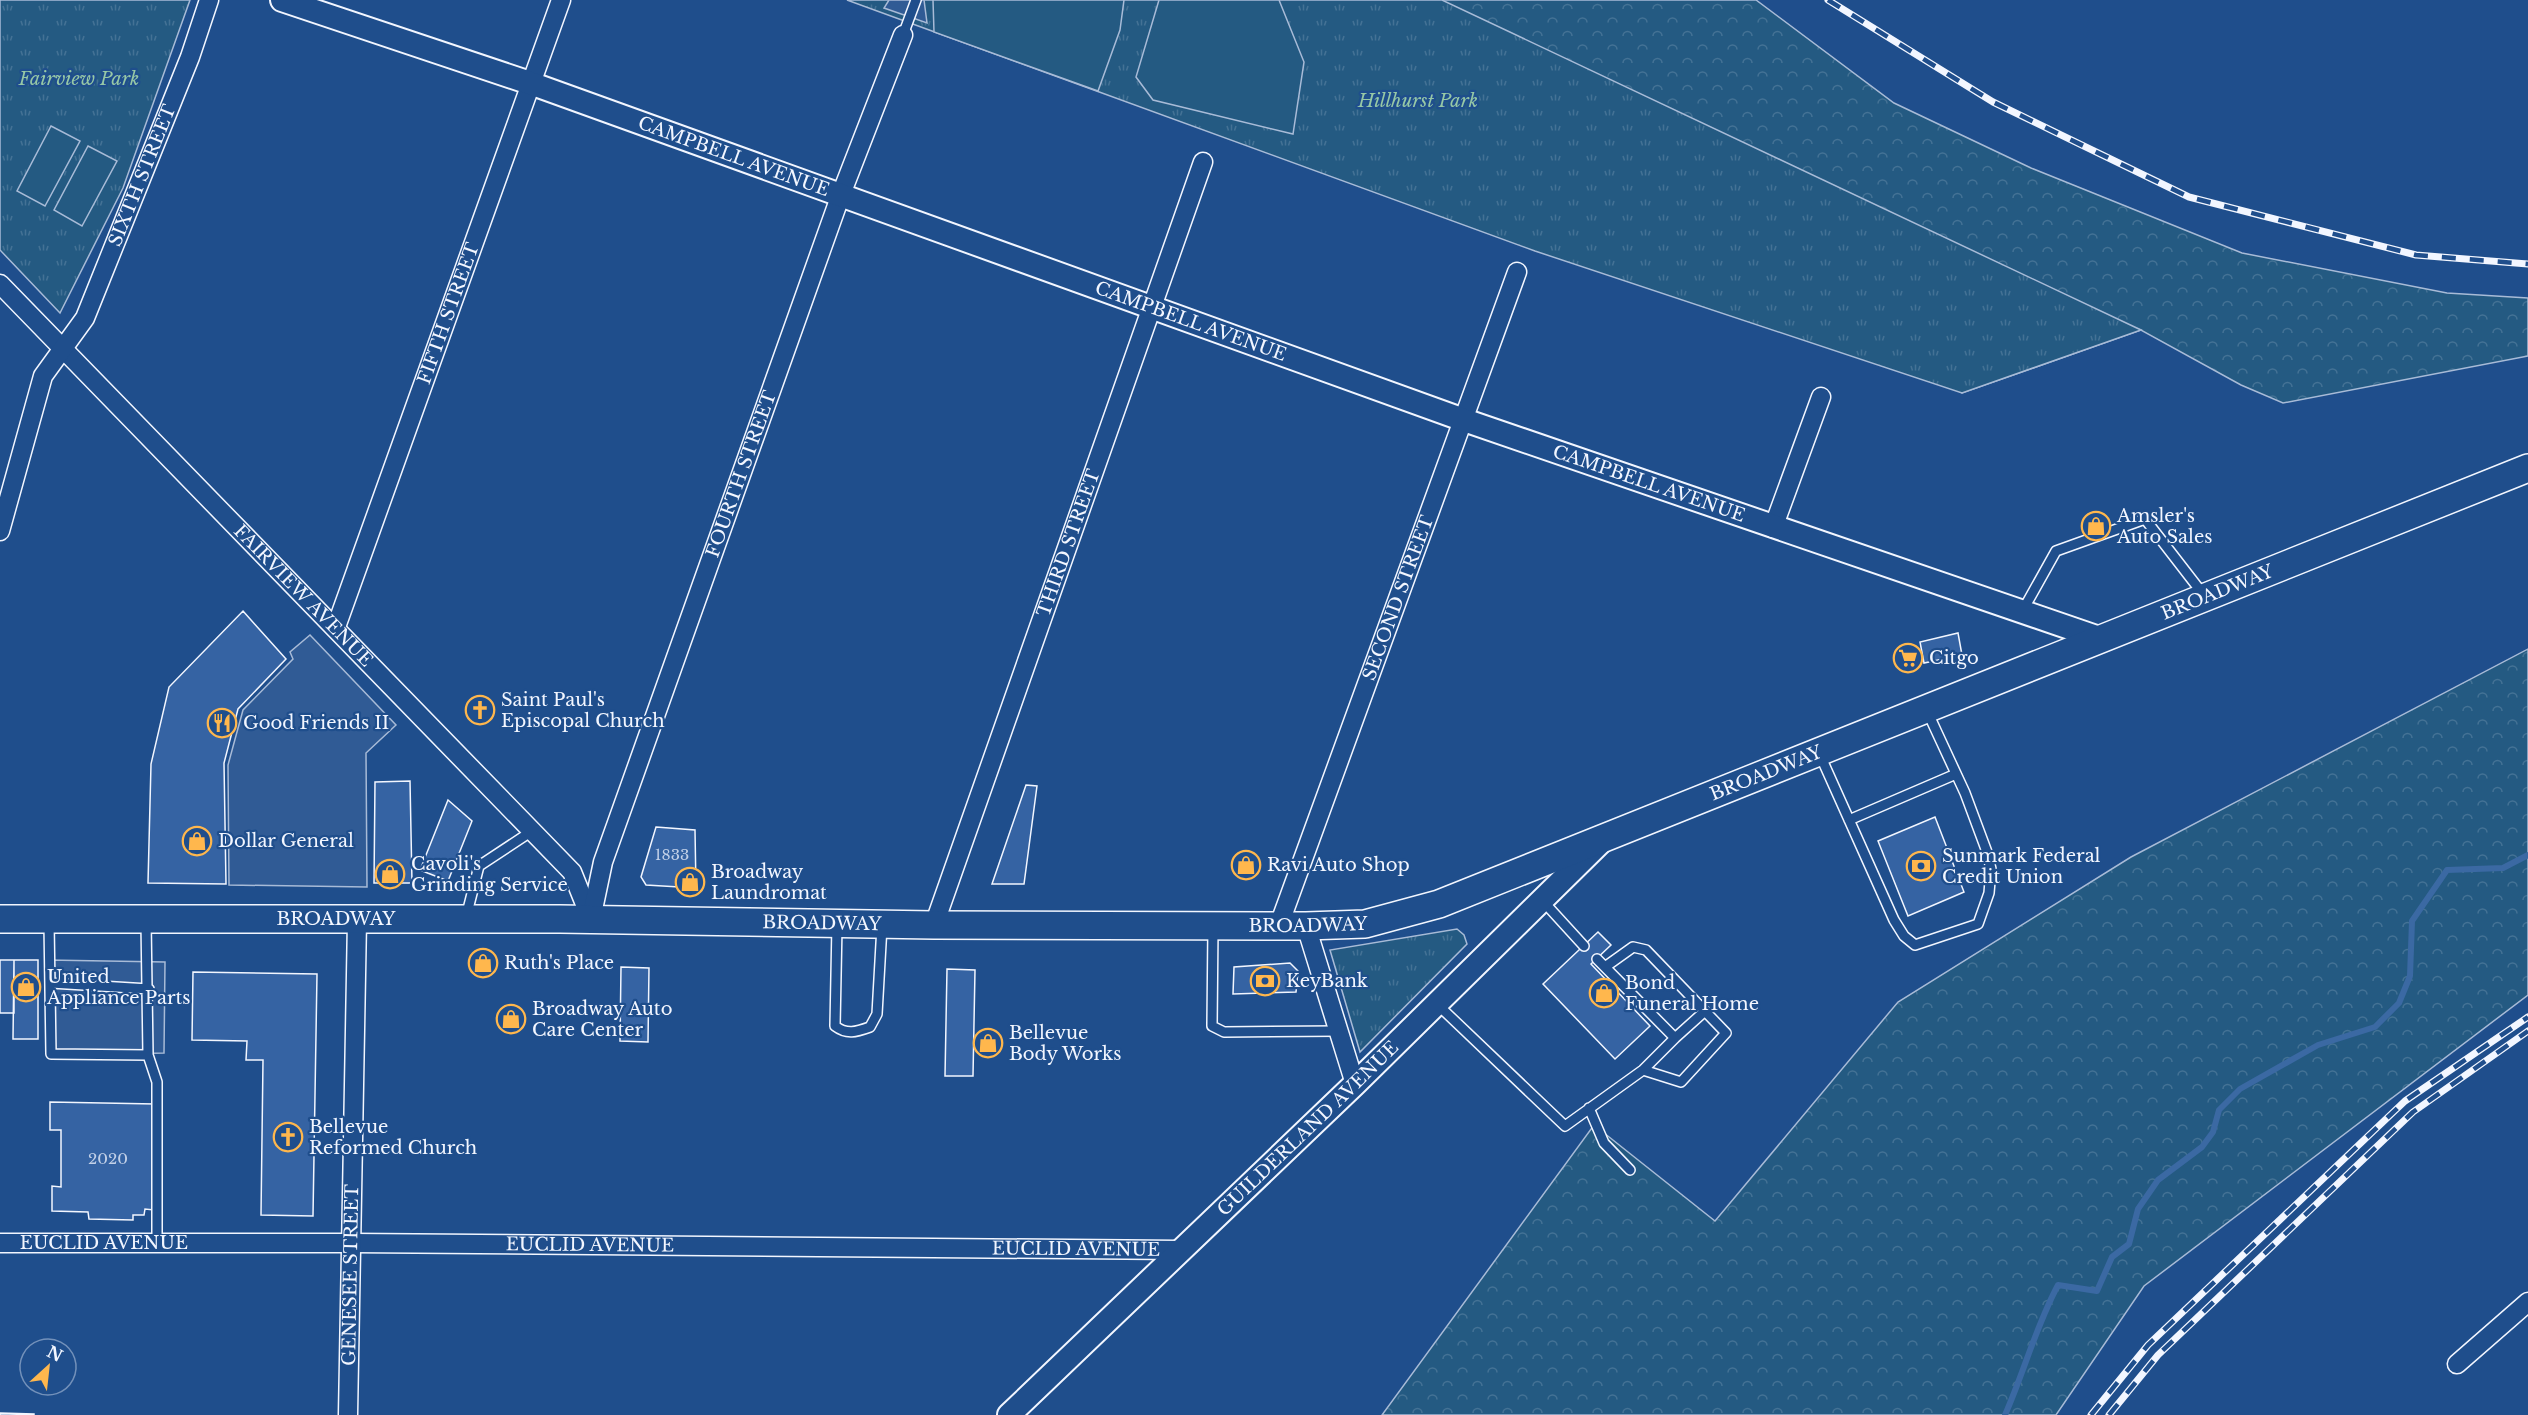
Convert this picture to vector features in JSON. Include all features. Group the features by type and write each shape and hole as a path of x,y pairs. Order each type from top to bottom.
{"main road":[{"name":"BROADWAY","path":"0,919 591,919 934,925 1306,926 1365,924 1439,904 1603,840 2528,468"}],"street":[{"name":"SIXTH STREET","path":"0,531 43,376 85,318 190,57 209,0"},
{"name":"CAMPBELL AVENUE","path":"282,0 530,83 840,197 1152,306 1464,420 1773,528 2102,639"},
{"name":"FIFTH STREET","path":"336,627 561,0"},
{"name":"FOURTH STREET","path":"591,919 603,862 840,197 903,35"},
{"name":"THIRD STREET","path":"934,925 1203,162"},
{"name":"SECOND STREET","path":"1279,925 1517,272"},
{"name":"FAIRVIEW AVENUE","path":"0,284 572,872 591,919"},
{"path":"1773,528 1821,397"},
{"name":"GUILDERLAND AVENUE","path":"1009,1415 1355,1084 1603,840"},
{"name":"GENESEE STREET","path":"348,1415 357,920"},
{"path":"1306,926 1355,1084"},
{"name":"EUCLID AVENUE","path":"0,1243 352,1243 1180,1250"},
{"path":"2457,1364 2528,1302"}],"lane":[{"path":"903,35 916,0"},
{"path":"2022,612 2056,551 2145,519 2206,597"},
{"path":"1820,753 1894,920 1904,936 1915,945 1978,924 1989,893 1991,870 1987,852 1956,774 1926,710"},
{"path":"1849,820 1956,774"},
{"path":"465,919 479,866 532,831"},
{"path":"1542,900 1584,945"},
{"path":"49,919 51,1054 148,1055"},
{"path":"146,919 149,988 148,1055 157,1082 157,1242"},
{"path":"837,923 835,1026 843,1031 855,1032 870,1027 878,1014 882,924"},
{"path":"1213,925 1212,1026 1224,1032 1338,1031"},
{"path":"1605,967 1633,947 1646,950 1726,1033 1681,1082 1643,1070"},
{"path":"1597,959 1676,1038"},
{"path":"51,982 149,988"},
{"path":"1436,1004 1565,1126 1643,1070 1705,1011"},
{"path":"1589,1108 1604,1143 1630,1170"}],"green space":[{"name":"Fairview Park","path":"0,0 190,0 123,188 60,313 0,250"},
{"name":"Hillhurst Park","path":"847,0 1442,0 2141,330 1962,393 1535,251"},
{"path":"933,0 1124,0 1120,30 1098,91 934,32"},
{"path":"1159,0 1279,0 1304,62 1293,134 1153,100 1136,77"},
{"path":"1283,0 1756,0 1894,103 2031,168 2242,253 2447,293 2528,298 2528,356 2283,403 2241,385 2141,330 1962,393"},
{"path":"51,126 80,141 45,206 17,191"},
{"path":"88,146 117,161 82,226 54,210"},
{"path":"2528,649 2528,995 2144,1286 2056,1415 1382,1415 1594,1125 1715,1221 1898,1002 2131,857"},
{"path":"1457,929 1464,935 1467,944 1360,1052 1330,950"}],"shaded area":[{"path":"889,0 924,0 927,23 884,8"},
{"path":"310,635 396,725 366,753 367,887 229,885 228,765 243,710 293,659 290,652"},
{"path":"47,960 165,962 164,1053 55,1055"}],"building":[{"path":"243,611 286,659 238,709 224,763 226,884 148,883 151,764 169,687"},
{"name":"Citgo","path":"1958,633 1962,655 1924,663 1920,642"},
{"path":"410,781 412,883 374,883 375,782"},
{"path":"1026,785 1037,786 1024,884 992,884"},
{"path":"448,800 472,821 448,881 420,870"},
{"name":"Sunmark Federal Credit Union","path":"1935,817 1964,892 1908,916 1878,841"},
{"path":"656,827 695,830 696,888 646,885 641,877"},
{"path":"1598,932 1611,945 1591,964 1650,1026 1615,1059 1543,984"},
{"path":"0,960 14,960 14,1013 0,1013"},
{"name":"United Appliance Parts","path":"14,960 38,960 38,1039 13,1039"},
{"name":"KeyBank","path":"1290,963 1298,971 1296,992 1233,994 1234,967"},
{"path":"621,967 649,968 648,1042 620,1041"},
{"path":"947,969 975,970 973,1076 945,1076"},
{"name":"Bellevue Reformed Church","path":"193,972 317,974 313,1216 261,1215 263,1060 246,1060 247,1041 192,1040"},
{"path":"50,1102 155,1104 154,1210 145,1209 144,1215 133,1215 133,1220 89,1219 88,1212 52,1211 52,1186 61,1187 61,1130 50,1130"},
{"path":"0,1413 34,1414 34,1415 0,1415"}],"waterway":[{"path":"2005,1415 2043,1317 2058,1285 2097,1291 2112,1257 2129,1244 2138,1209 2158,1180 2202,1147 2213,1132 2219,1110 2240,1089 2318,1045 2375,1027 2399,1003 2410,976 2412,921 2447,870 2503,868 2528,855"}],"railway":[{"path":"1828,0 1993,102 2189,197 2416,255 2528,264"},
{"path":"2091,1415 2148,1345 2405,1101 2528,1017"},
{"path":"2109,1415 2158,1355 2413,1112 2528,1031"}],"place":[{"name":"Amsler's Auto Sales","path":"2096,526"},
{"name":"Citgo","path":"1908,658"},
{"name":"Saint Paul's Episcopal Church","path":"480,710"},
{"name":"Good Friends II","path":"222,723"},
{"name":"Dollar General","path":"197,841"},
{"name":"Ravi Auto Shop","path":"1246,865"},
{"name":"Sunmark Federal Credit Union","path":"1921,866"},
{"name":"Cavoli's Grinding Service","path":"390,874"},
{"name":"Broadway Laundromat","path":"690,882"},
{"name":"Ruth's Place","path":"483,963"},
{"name":"KeyBank","path":"1265,981"},
{"name":"United Appliance Parts","path":"26,987"},
{"name":"Bond Funeral Home","path":"1604,993"},
{"name":"Broadway Auto Care Center","path":"511,1019"},
{"name":"Bellevue Body Works","path":"988,1043"},
{"name":"Bellevue Reformed Church","path":"288,1137"}]}
